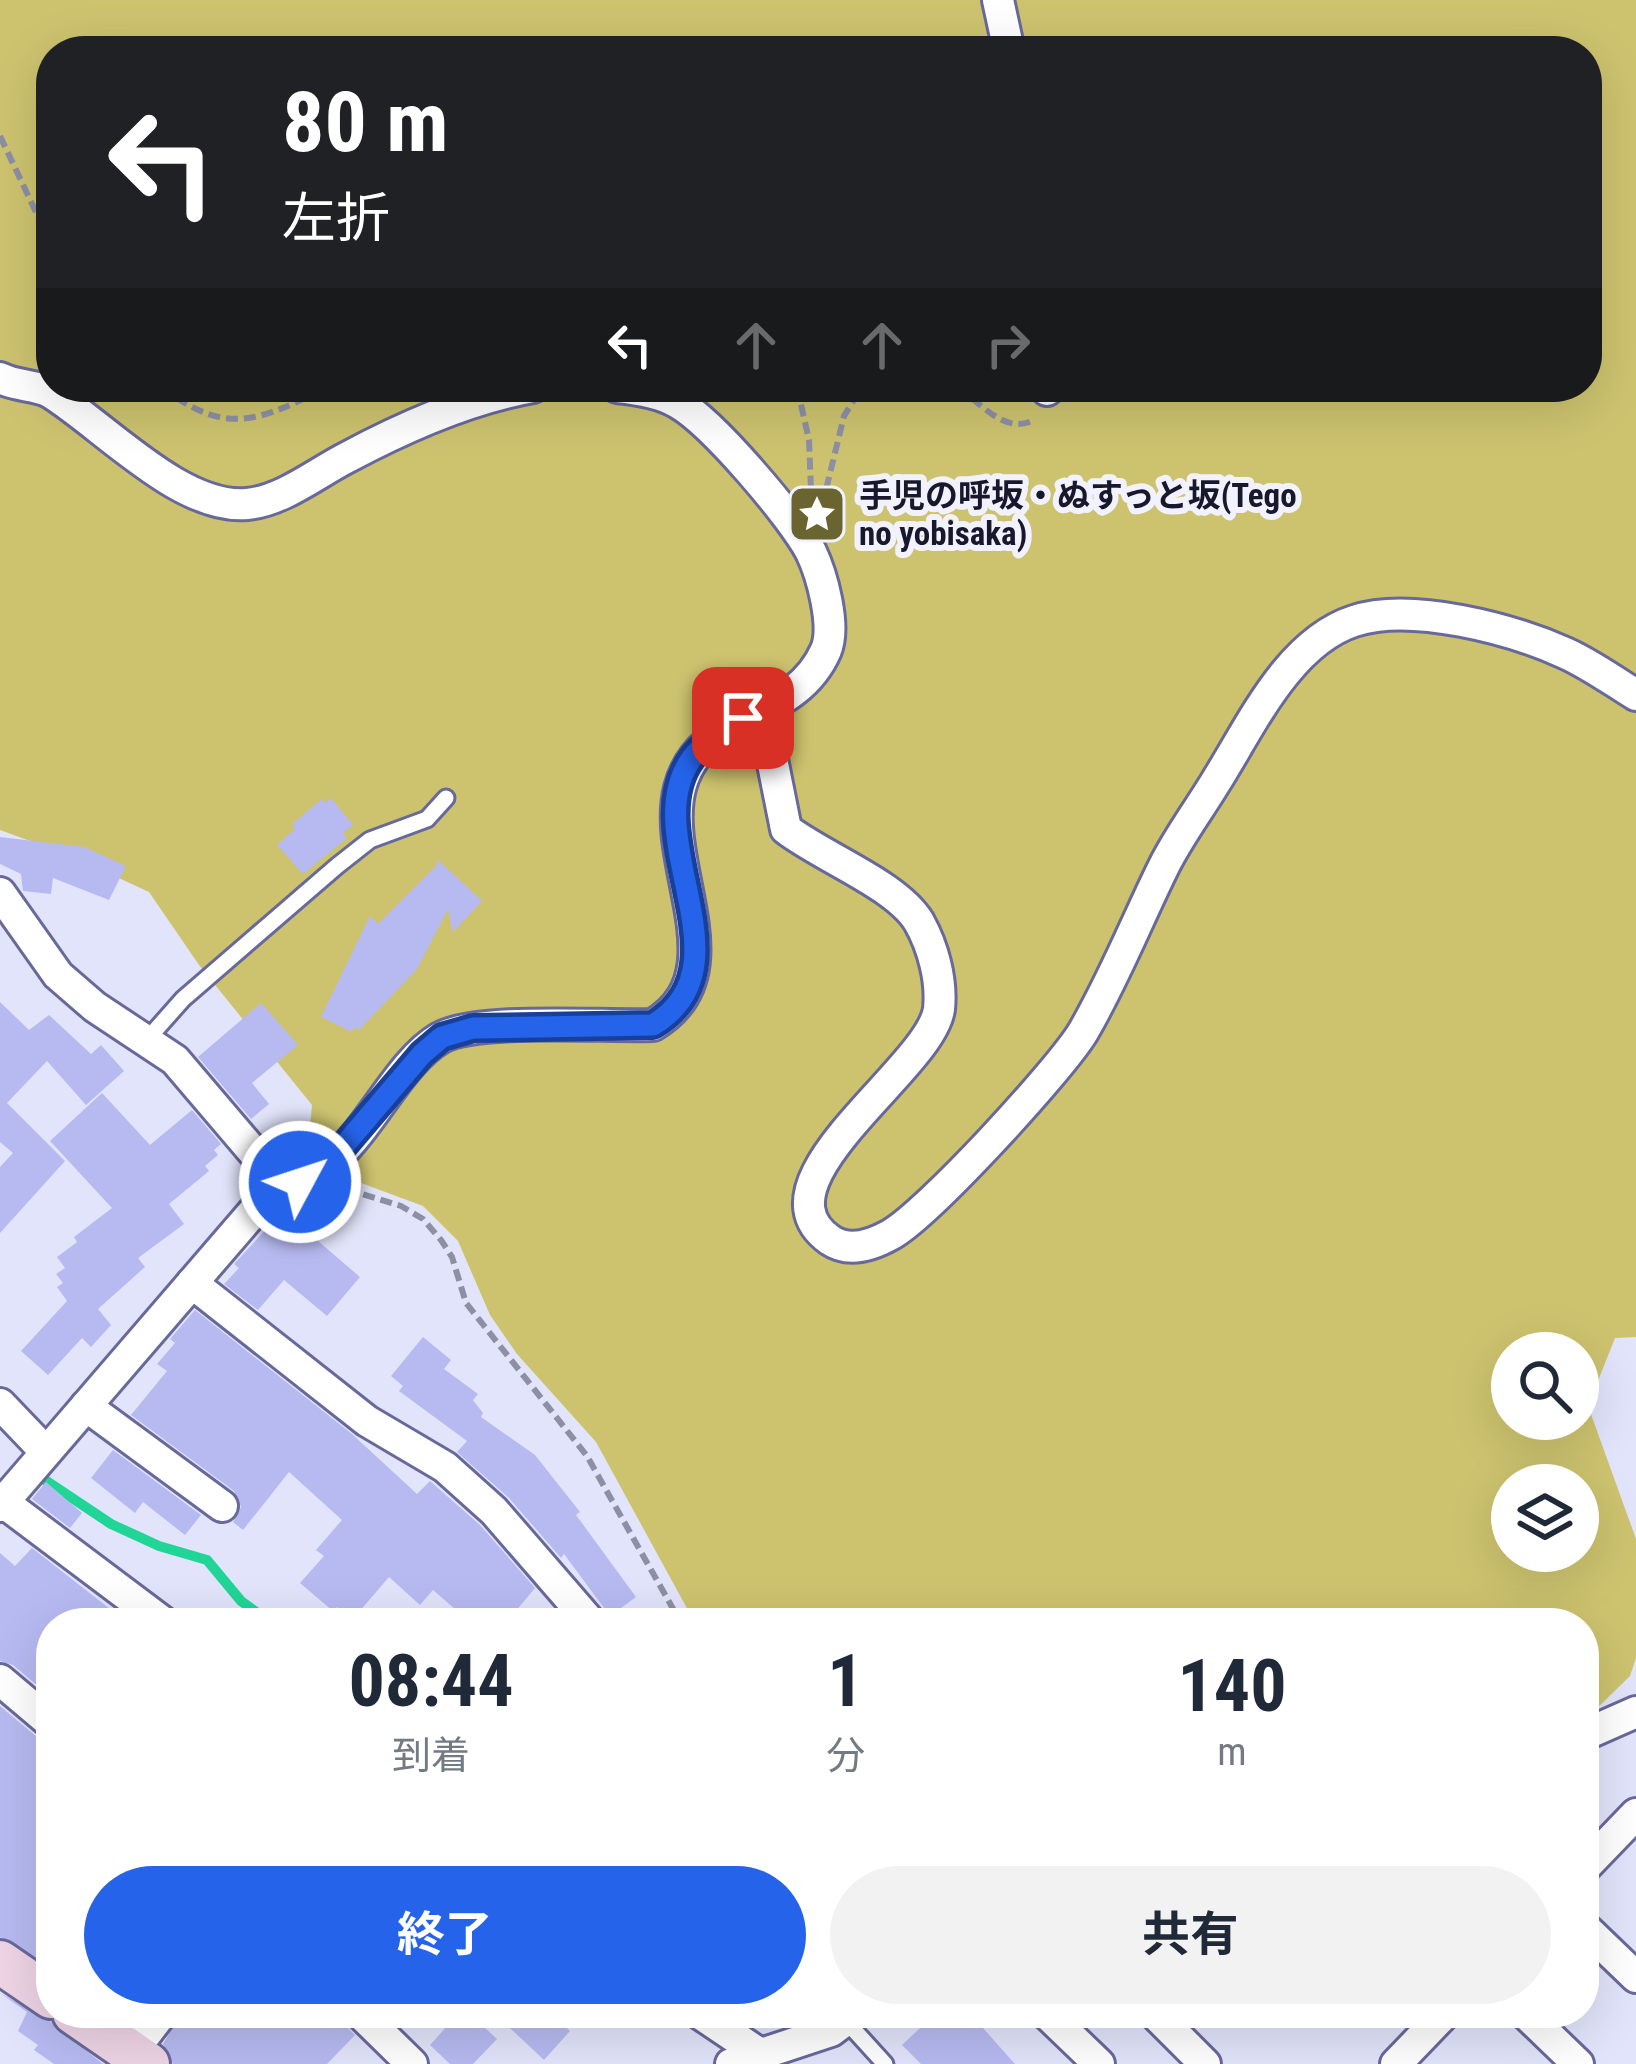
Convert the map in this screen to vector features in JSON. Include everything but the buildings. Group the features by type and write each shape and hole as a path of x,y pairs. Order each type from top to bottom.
{"main road":[{"path":"0,1962 36,1987"},
{"path":"96,2028 140,2058"}],"street":[{"path":"998,0 1006,36"},
{"path":"0,378 36,388"},
{"path":"62,402 162,476 207,496 246,504 290,490 407,430 489,402"},
{"path":"144,1608 2,1504 279,1182 300,1182 324,1169 442,1037 473,1028 653,1025 675,1012 694,978 679,792 691,760 701,749 743,718 764,714 807,680 828,646 828,619 810,552 716,432 677,402"},
{"path":"764,714 786,829 826,858 897,897 918,920 937,968 939,1012 922,1045 831,1148 812,1183 808,1207 816,1223 831,1240 852,1247 896,1233 1036,1090 1081,1035 1165,863 1281,678 1309,649 1348,622 1382,613 1444,620 1510,633 1568,654 1636,694"},
{"path":"0,893 58,975 144,1043 175,1060 279,1182"},
{"path":"192,1283 349,1408 445,1467 494,1511 578,1608"},
{"path":"0,1404 46,1452"},
{"path":"86,1406 222,1506"},
{"path":"0,1681 36,1711"},
{"path":"1599,1728 1636,1712"},
{"path":"1599,1852 1636,1814"},
{"path":"1599,1941 1636,1977"},
{"path":"140,2058 155,2028"},
{"path":"375,2028 412,2064"},
{"path":"714,2028 746,2059 835,2028"},
{"path":"1062,2028 1099,2064"},
{"path":"1169,2028 1205,2064"},
{"path":"1396,2064 1431,2028"},
{"path":"1541,2028 1578,2064"}],"lane":[{"path":"144,1043 183,1000 337,866 370,840 427,819 446,799"},
{"path":"858,2028 885,2064"}],"path":[{"path":"0,136 36,212"},
{"path":"181,402 195,413 255,421 296,402"},
{"path":"800,402 809,440 810,490 817,512 826,500 844,416 853,402"},
{"path":"978,402 1008,424 1022,426 1041,411 1043,402"},
{"path":"279,1182 373,1194 423,1219 452,1257 461,1292 477,1319 587,1456 673,1608"}],"shaded area":[{"path":"0,0 1636,0 1636,1337 1615,1338 1599,1378 1599,1332 1491,1332 1491,1440 1599,1436 1636,1539 1636,1658 1630,1676 1599,1706 1599,1608 687,1608 596,1442 517,1354 490,1315 458,1241 423,1206 361,1183 298,1170 296,1156 309,1137 312,1105 199,965 149,892 0,830"}],"waterway":[{"path":"45,1480 111,1524 159,1546 207,1560 251,1608"}],"place":[{"name":"手児の呼坂・ぬすっと坂(Tego no yobisaka)","path":"817,514"}],"route":[{"path":"300,1182 324,1169 442,1037 473,1028 653,1025 675,1012 694,978 679,792 691,760 743,718"}]}
